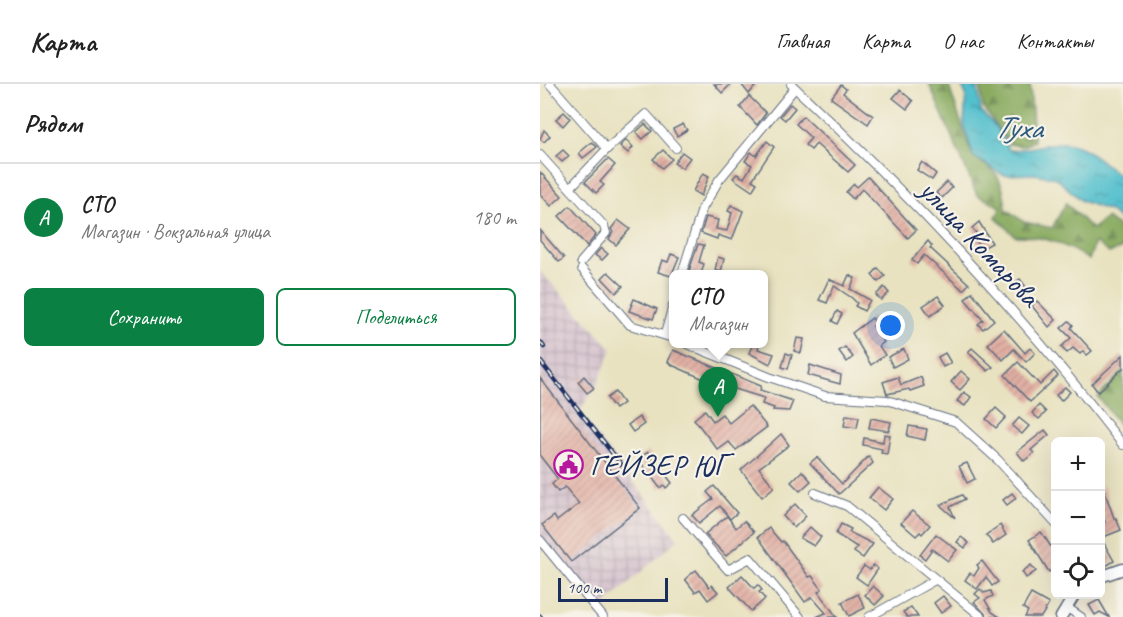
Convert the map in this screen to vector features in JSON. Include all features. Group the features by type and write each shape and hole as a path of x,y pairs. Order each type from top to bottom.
{"main road":[{"path":"1105,576 1123,569"},
{"path":"1064,612 1073,599"}],"street":[{"path":"550,84 607,148"},
{"path":"683,270 702,209 719,180 793,86"},
{"name":"улица Комарова","path":"793,86 935,228 1074,381 1123,445"},
{"path":"570,188 607,148 646,114 675,148"},
{"path":"540,155 604,226 606,233 581,265 630,325 669,336"},
{"path":"664,334 669,318"},
{"path":"697,348 769,377 825,396 887,400 956,422 998,460 1051,518"},
{"path":"815,493 847,506 982,617"},
{"path":"683,519 728,570 750,558 800,617"},
{"path":"540,540 603,617"},
{"path":"869,617 935,580"},
{"path":"1064,612 1081,617"}],"shaded area":[{"path":"540,271 612,349 595,389 578,412 678,539 602,607 548,547 540,553"}],"green space":[{"path":"929,84 948,84 971,152 997,175 1003,189 1006,209 1024,222 1052,228 1066,203 1092,229 1106,218 1115,224 1122,233 1123,248 1109,253 1095,242 1089,260 1054,242 1035,237 1015,236 996,217 1001,207 977,195"},
{"path":"980,84 1030,84 1034,141 1023,146 1009,144 983,107"},
{"path":"1123,371 1123,430 1098,397"}],"water":[{"path":"960,84 977,84 981,111 996,127 1009,150 1057,143 1072,144 1088,151 1123,178 1123,223 1110,211 1082,201 1056,178 1035,174 1003,175 973,156 964,124 966,94"}],"building":[{"path":"714,84 731,84 722,93"},
{"path":"741,84 757,84 749,94"},
{"path":"841,85 846,89 843,93 873,116 868,124 831,98"},
{"path":"900,90 913,101 907,109 893,98"},
{"path":"749,96 766,113 757,125 740,107"},
{"path":"790,104 795,108 785,120 780,116"},
{"path":"564,112 570,118 563,126 556,119"},
{"path":"803,116 855,165 848,172 816,144 811,150 805,145 811,138 796,124"},
{"path":"645,124 652,131 643,139 636,132"},
{"path":"683,124 687,130 677,136 673,129"},
{"path":"544,130 550,136 544,142 540,139"},
{"path":"626,140 633,147 628,153 620,146"},
{"path":"767,141 774,147 752,180 757,183 752,191 733,178 737,174 744,178 752,165 745,161 751,152 756,156"},
{"path":"592,142 597,147 583,158 579,153"},
{"path":"563,150 569,156 562,162 556,156"},
{"path":"663,150 672,159 662,168 653,159"},
{"path":"682,152 690,158 682,168 674,163"},
{"path":"608,159 615,165 600,182 604,185 596,193 585,182"},
{"path":"922,162 936,174 932,180 917,170"},
{"path":"540,172 562,196 551,206 540,194"},
{"path":"703,173 709,176 701,196 693,191"},
{"path":"868,177 916,230 908,238 862,189 853,199 846,192 854,184 857,187"},
{"path":"947,182 952,188 942,198 936,193"},
{"path":"731,205 743,211 732,240 718,235 717,239 701,233 706,217 718,220 716,229 727,231 732,213 728,211"},
{"path":"570,206 596,235 587,246 559,216"},
{"path":"618,220 630,229 616,245 609,239 613,232 611,229"},
{"path":"979,222 992,243 981,249 976,240 980,238 972,228"},
{"path":"540,230 564,258 559,262 540,240"},
{"path":"928,241 932,246 930,248 969,284 963,290 924,255 917,264 912,260"},
{"path":"698,244 704,245 699,262 704,264 702,270 689,270"},
{"path":"601,248 608,254 602,260 595,255"},
{"path":"671,254 679,257 674,270 669,270 669,275 658,272 662,260 668,262"},
{"path":"718,257 724,259 721,270 715,270"},
{"path":"878,268 885,276 878,282 872,275"},
{"path":"608,272 623,286 616,293 602,278"},
{"path":"849,275 855,278 850,289 870,300 864,311 855,306 857,303 852,298 834,286 827,303 819,300 829,279 844,286"},
{"path":"1020,279 1026,287 1021,291 1014,283"},
{"path":"884,287 889,293 881,300 876,295"},
{"path":"972,292 994,320 983,329 978,324 983,320 965,299"},
{"path":"938,296 945,305 930,316 923,306"},
{"path":"634,299 657,309 653,319 629,311"},
{"path":"1037,301 1056,320 1049,327 1032,306"},
{"path":"837,311 842,314 837,324 832,321"},
{"path":"872,318 876,323 873,326 884,342 879,346 885,355 871,365 852,333"},
{"path":"1069,321 1073,325 1071,328 1092,351 1087,355 1083,351 1080,354 1073,348 1067,353 1061,347 1071,338 1061,328"},
{"path":"1004,329 1025,353 1030,348 1035,353 1026,362 1014,349 1003,360 988,344"},
{"path":"797,338 804,339 801,353 794,351"},
{"path":"845,347 853,357 847,362 839,351"},
{"path":"751,348 758,348 774,354 770,364 749,353"},
{"path":"972,348 993,367 988,371 968,352"},
{"path":"904,349 908,359 893,367 888,357"},
{"path":"673,350 761,386 760,390 793,401 789,411 773,410 774,408 762,404 764,398 706,380 674,366 668,362"},
{"path":"786,353 792,355 788,369 782,367"},
{"path":"945,353 951,363 943,367 938,357"},
{"path":"1123,355 1123,368 1098,392 1092,384"},
{"path":"1018,362 1040,385 1054,371 1058,376 1030,402 1005,375"},
{"path":"810,365 841,375 840,384 808,375"},
{"path":"961,371 970,379 960,390 951,382"},
{"path":"584,376 594,388 587,393 578,382"},
{"path":"898,377 901,385 921,377 924,386 910,391 909,389 887,394 883,382"},
{"path":"540,378 640,508 571,562 542,525 554,516 557,521 579,504 565,487 558,492 552,484 558,479 540,456"},
{"path":"1065,387 1070,392 1061,401 1056,395"},
{"path":"615,392 623,403 615,409 607,398"},
{"path":"964,392 971,397 965,406 957,401"},
{"path":"1039,405 1046,412 1039,419 1032,413"},
{"path":"750,406 767,427 736,450 729,442 718,450 694,419 705,410 713,421 722,414 729,423"},
{"path":"996,408 1006,417 996,428 986,419"},
{"path":"846,415 859,417 857,428 844,426"},
{"path":"639,417 644,424 633,432 628,425"},
{"path":"871,418 891,422 889,431 869,428"},
{"path":"1019,418 1029,426 1022,434 1012,426"},
{"path":"909,426 927,429 925,440 907,436"},
{"path":"1045,430 1049,435 1031,450 1034,453 1024,461 1017,452"},
{"path":"781,434 789,445 759,468 774,487 762,497 741,470"},
{"path":"884,434 890,435 887,454 881,453 882,449 863,445 864,438 883,442"},
{"path":"648,452 672,483 666,488 664,485 660,488 638,459"},
{"path":"869,456 873,463 839,494 810,463 817,457 842,484"},
{"path":"967,463 975,479 967,483 959,466"},
{"path":"802,471 811,481 800,491 791,482"},
{"path":"714,486 737,513 730,519 720,506 699,523 692,515 713,499 707,492"},
{"path":"878,487 893,499 884,510 869,498"},
{"path":"1105,492 1114,518 1121,530 1105,536"},
{"path":"1012,493 1016,498 1007,505 1003,500"},
{"path":"962,495 965,499 950,507 955,518 940,505"},
{"path":"795,504 806,516 794,528 783,516"},
{"path":"912,511 930,525 922,534 920,532 916,536 901,523"},
{"path":"727,516 736,528 744,521 754,532 726,556 705,534"},
{"path":"841,524 851,529 849,532 873,544 863,558 854,552 857,547 836,534"},
{"path":"1000,525 1006,535 993,544 986,535"},
{"path":"810,527 821,537 814,546 800,538"},
{"path":"769,528 781,542 783,541 809,577 812,576 822,589 818,592 837,617 816,617 826,613 812,597 805,602 758,537"},
{"path":"1041,532 1051,547 1051,571 1049,572 1029,540"},
{"path":"936,534 957,550 948,561 932,549 925,559 920,555"},
{"path":"961,537 969,543 965,548 957,542"},
{"path":"1105,545 1114,561 1105,567"},
{"path":"982,561 998,582 992,586 986,577 977,589 965,580 970,573 974,576 979,568 977,565"},
{"path":"873,565 878,569 867,585 856,577 864,566 870,570"},
{"path":"1031,565 1036,571 1026,578 1022,572"},
{"path":"696,570 709,587 712,585 718,592 708,600 700,589 695,592 685,579"},
{"path":"742,575 754,588 758,585 762,590 759,592 765,599 751,611 729,587"},
{"path":"873,586 884,596 875,605 865,595"},
{"path":"980,589 984,593 991,591 993,596 985,600 992,612 1000,617 988,617 974,602 980,598 975,594"},
{"path":"858,594 865,608 849,616 842,602"},
{"path":"1031,594 1049,604 1041,617 1025,617 1028,611 1023,608"},
{"path":"943,596 951,606 941,613 934,603"},
{"path":"1099,600 1109,617 1100,612 1095,615 1089,605"},
{"path":"911,607 918,617 907,617 903,612"}],"railway":[{"path":"540,342 544,347"},
{"path":"540,361 621,464"}],"place":[{"name":"СТО","path":"718,417"},
{"name":"ГЕЙЗЕР ЮГ","path":"569,465"}],"water label":[{"name":"Туха","path":"1018,127"}]}
